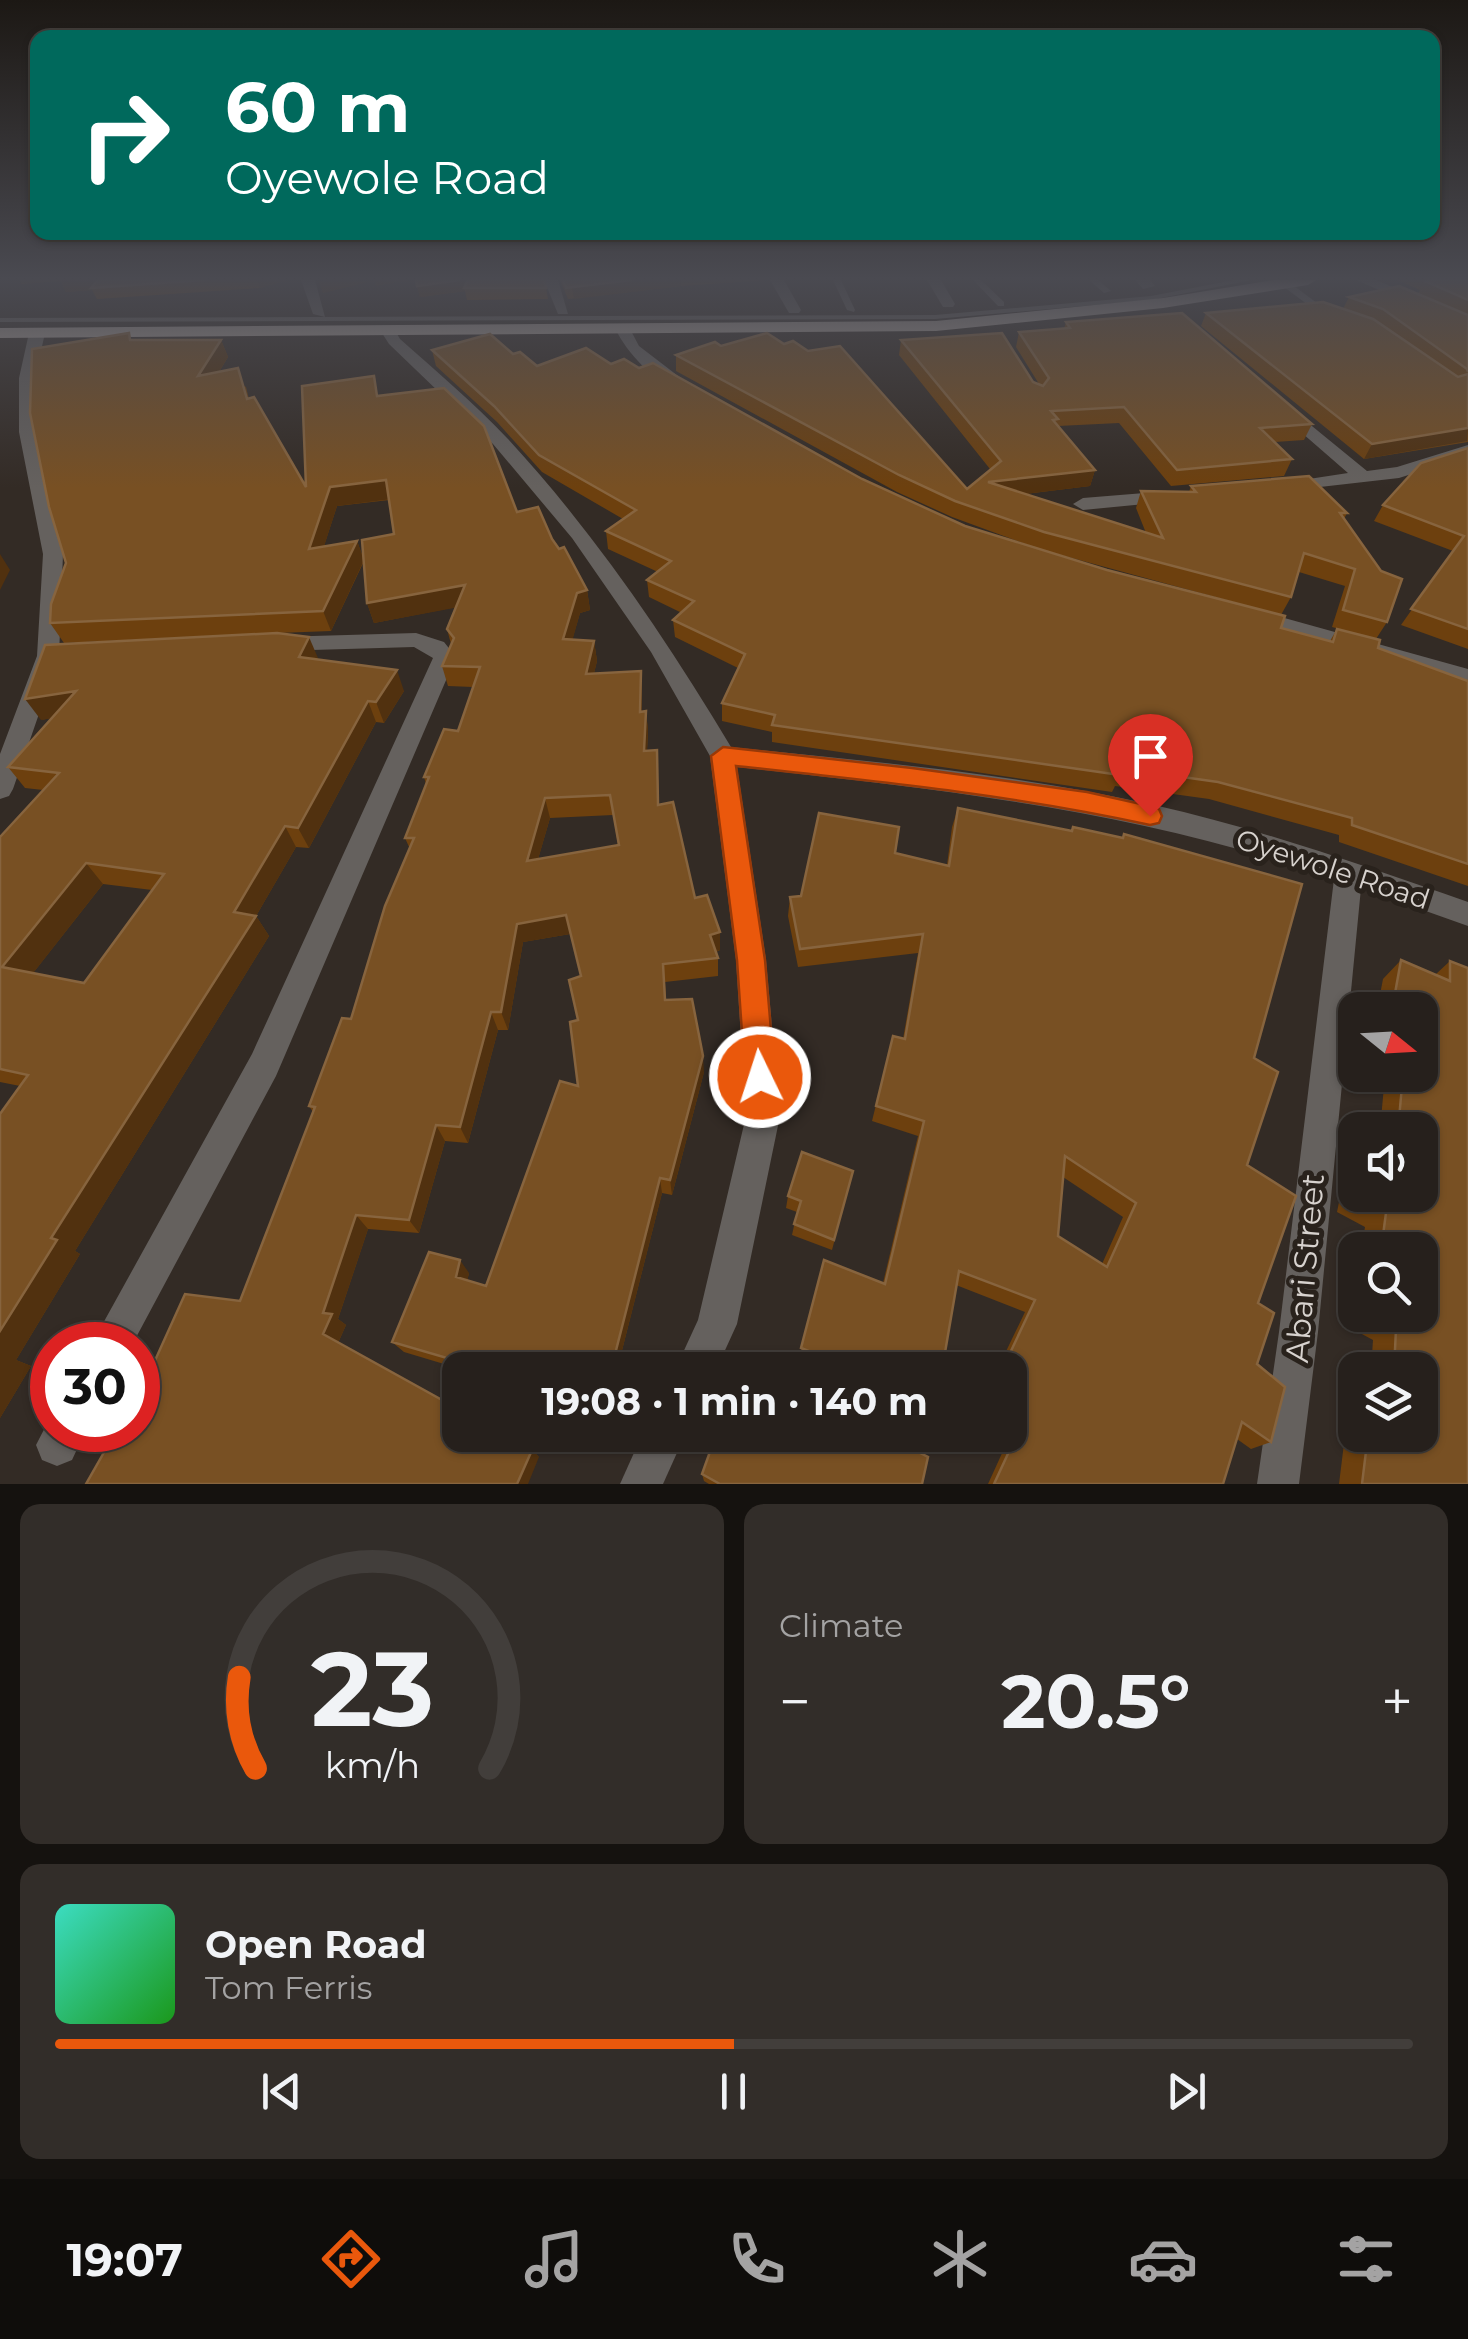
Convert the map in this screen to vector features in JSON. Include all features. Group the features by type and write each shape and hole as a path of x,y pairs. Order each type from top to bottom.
{"street":[{"path":"0,789 48,656 53,554 28,432 28,378 34,349"},
{"path":"403,349 499,440 579,534 661,649 723,756 751,960 763,1116 717,1324 704,1352"},
{"path":"634,349 701,397"},
{"path":"1264,391 1364,478"},
{"path":"1264,490 1399,472 1468,450"},
{"path":"1083,504 1189,495"},
{"path":"1224,609 1468,677"},
{"path":"124,1322 264,1065 445,657 436,647 416,640 252,645"},
{"path":"48,656 80,654"},
{"name":"Oyewole Road","path":"723,756 912,776 1087,802 1214,830 1468,914"},
{"name":"Abari Street","path":"1278,1484 1294,1384 1333,982 1349,873"},
{"path":"641,1484 656,1452"}],"building":[{"path":"32,349 215,349 198,376 238,368 247,399 254,397 306,487 302,386 374,376 377,396 444,388 484,426 517,512 538,507 552,539 559,549 564,547 587,590 577,593 563,639 594,641 586,674 641,671 640,712 646,711 644,751 657,750 658,805 673,802 695,898 707,895 720,932 710,935 718,958 663,964 665,1000 692,999 703,1056 670,1180 660,1178 616,1352 442,1352 442,1357 392,1342 429,1252 460,1260 456,1277 486,1286 560,1081 578,1086 570,1022 578,1020 569,980 581,976 566,915 517,924 501,1012 491,1012 460,1127 436,1125 409,1220 356,1215 323,1313 332,1314 323,1334 442,1400 442,1452 531,1452 517,1484 86,1484 104,1452 160,1452 160,1349 185,1294 240,1301 315,1107 309,1106 342,1018 351,1019 385,906 414,838 405,838 429,777 424,777 444,729 458,731 480,667 442,666 454,638 447,629 465,585 367,603 362,540 394,534 386,480 330,487 309,549 357,541 323,611 50,623 51,604 66,563 49,507 30,413","holes":["610,795 619,845 527,861 545,798"]},
{"path":"508,349 513,354 520,352 537,366 588,349 611,364 624,359 639,368 653,363 862,479 965,526 1107,570 1285,616 1281,628 1333,642 1337,629 1380,640 1378,648 1468,681 1468,864 1352,825 1352,818 1218,782 1119,768 1120,775 772,725 775,715 722,703 745,654 673,620 694,601 647,580 671,561 606,531 636,510 539,455 494,406 432,350"},
{"path":"693,349 843,349 967,489 1001,461 909,349 1012,349 1033,382 1043,386 1049,378 1030,349 1224,349 1312,424 1260,428 1292,459 1177,470 1124,407 1051,411 1058,419 1053,420 1095,470 988,482 1163,538 1141,491 1196,492 1191,486 1309,476 1347,513 1340,513 1381,571 1402,579 1387,622 1343,610 1355,569 1304,553 1291,597 1044,532 955,501 676,355"},
{"path":"1252,349 1417,349 1458,377 1468,374 1468,428 1372,444"},
{"path":"1439,349 1468,349 1468,372"},
{"path":"1468,448 1468,629 1411,609 1464,536 1383,505 1421,463"},
{"path":"277,633 309,637 299,657 397,670 376,702 368,701 298,828 285,826 234,912 256,916 51,1238 57,1240 0,1331 0,1114 28,1075 0,1069 0,837 59,773 8,767 76,691 25,699 45,645","holes":["86,863 164,874 84,983 2,967"]},
{"path":"958,808 1072,831 1073,827 1123,838 1124,834 1302,884 1254,1058 1278,1072 1247,1165 1296,1196 1258,1303 1274,1313 1257,1364 1285,1387 1271,1442 1242,1422 1223,1484 994,1484 1009,1452 1027,1452 1027,1352 1010,1352 1035,1300 959,1271 945,1352 811,1352 801,1348 824,1260 885,1284 924,1121 876,1106 893,1036 905,1039 923,934 800,949 790,897 801,896 819,813 899,827 895,853 949,866","holes":["1065,1156 1136,1203 1107,1267 1058,1236"]},
{"path":"1401,960 1450,981 1450,961 1468,968 1468,1484 1362,1484 1366,1452 1438,1452 1438,1352 1395,1352 1396,1332 1438,1332 1438,1232 1383,1232 1384,1212 1438,1212 1438,1112 1400,1112 1401,1092 1438,1092 1438,992 1395,992"},
{"path":"802,1152 853,1171 834,1240 794,1224 801,1201 788,1196"},
{"path":"710,1452 918,1452 928,1457 922,1484 720,1484 702,1474"}],"route":[{"path":"760,1077 751,960 723,756 912,776 1087,802 1150,816"}]}
